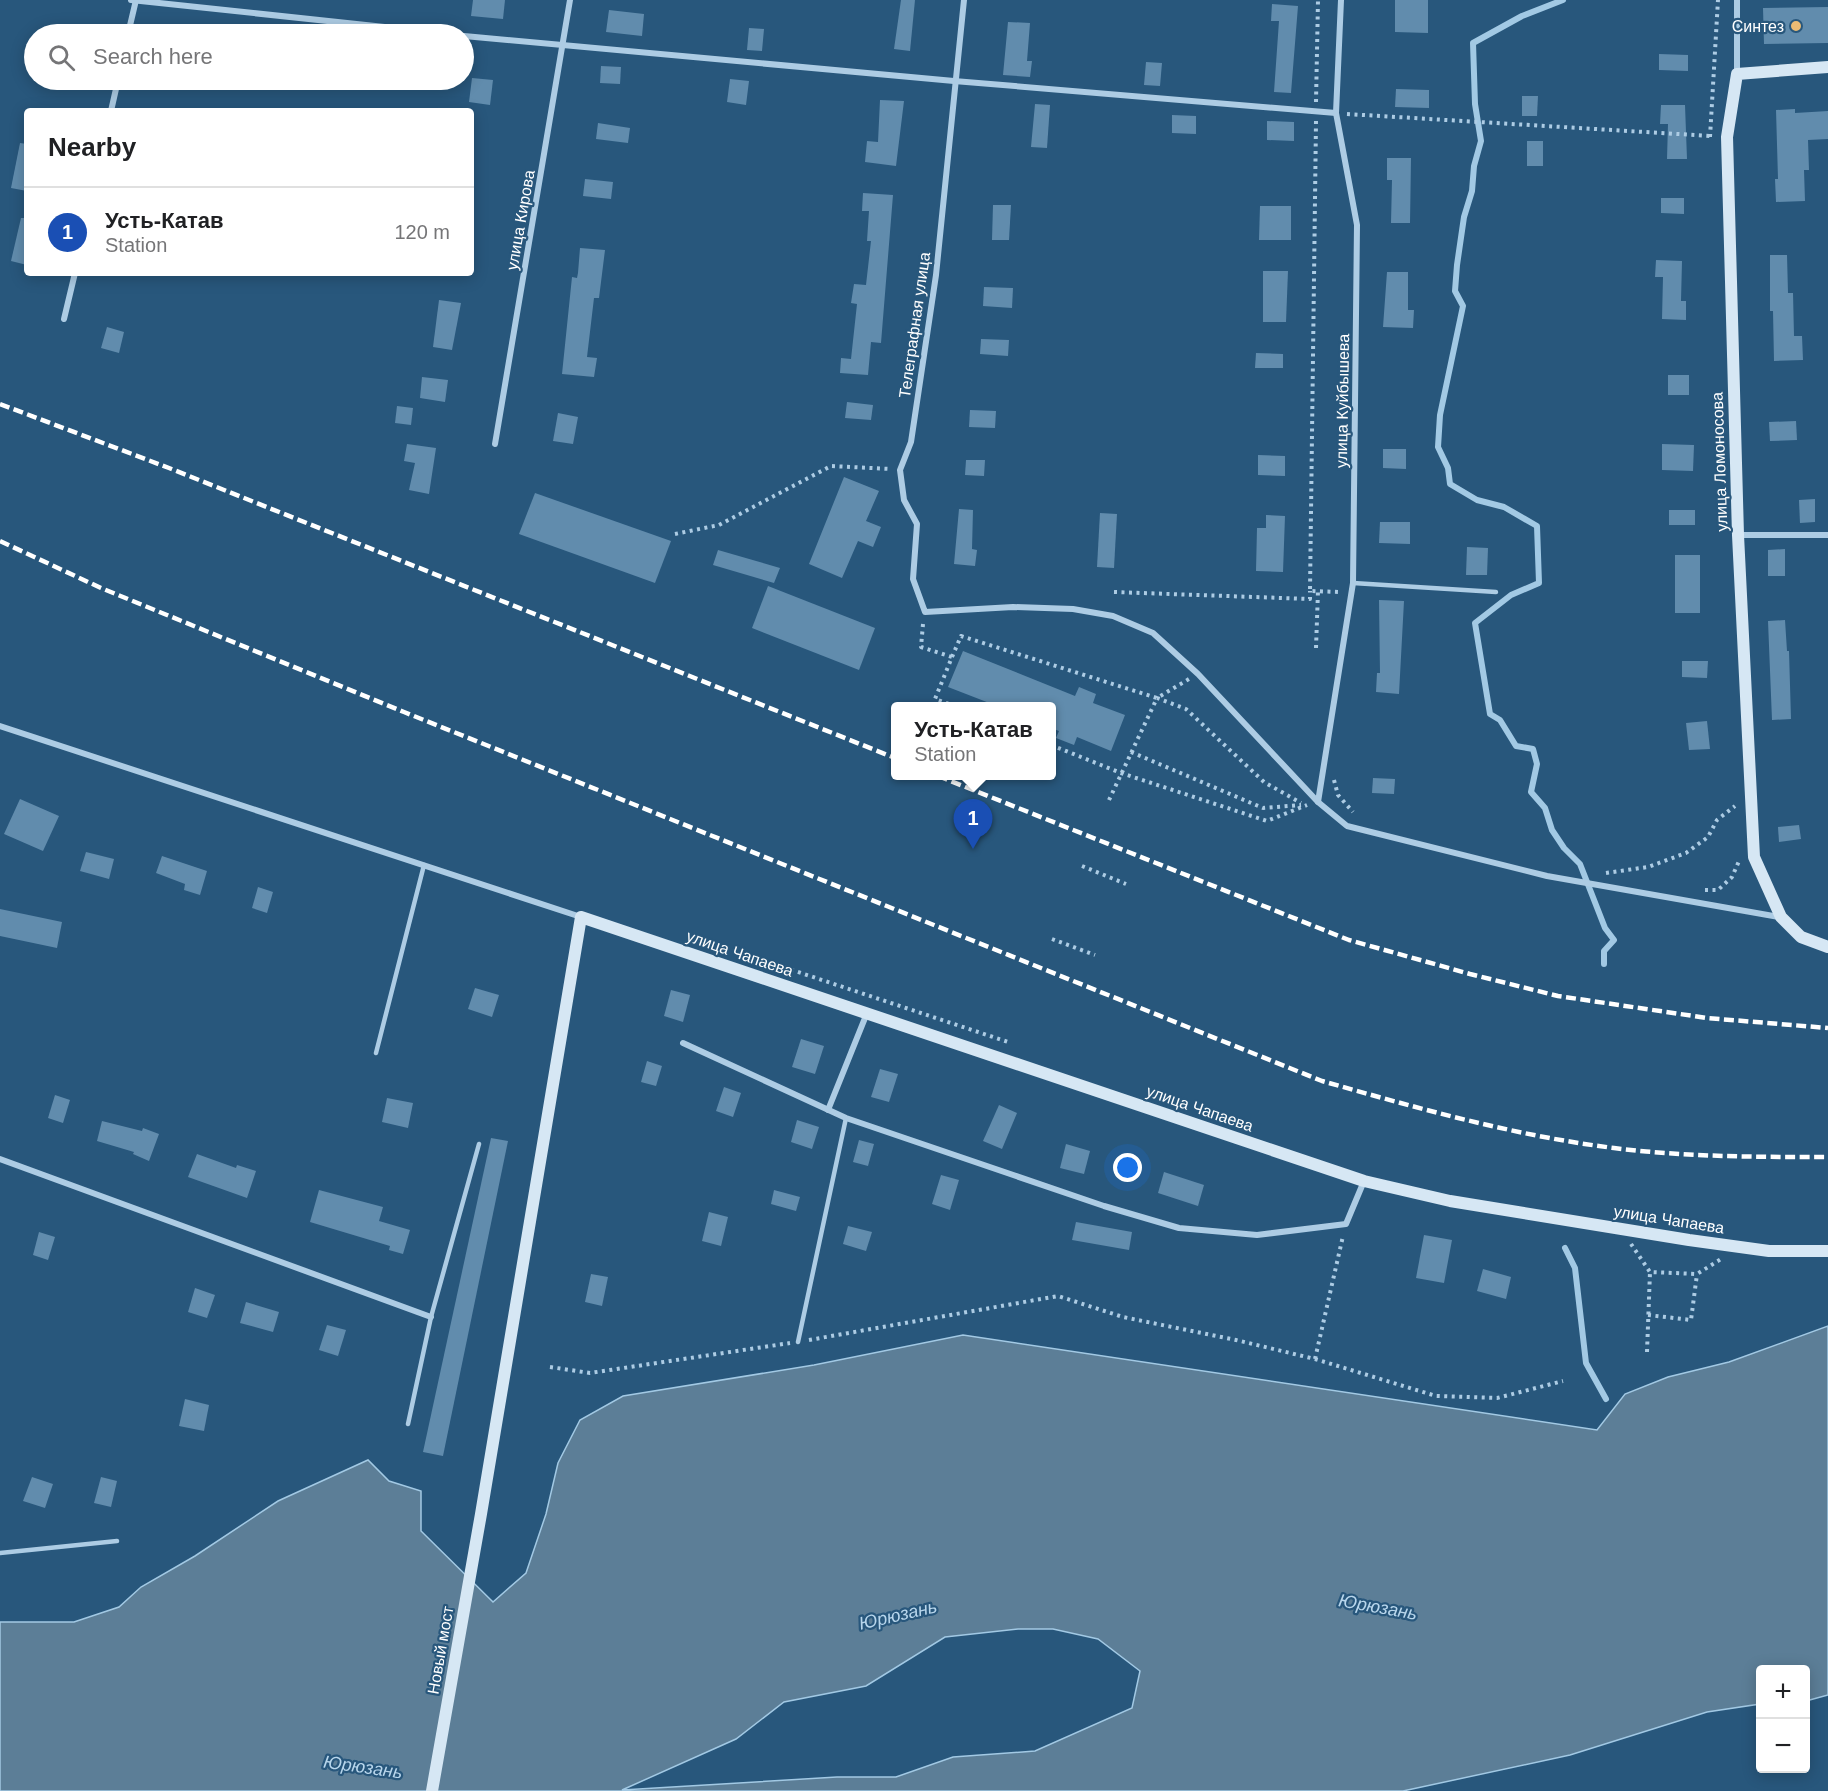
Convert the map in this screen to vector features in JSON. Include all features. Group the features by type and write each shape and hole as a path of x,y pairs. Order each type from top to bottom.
{"main road":[{"path":"1737,74 1828,67"},
{"name":"улица Ломоносова","path":"1737,74 1727,137 1738,535 1754,857 1781,917"},
{"name":"улица Чапаева","path":"581,917 1364,1181 1450,1201 1621,1229 1769,1251 1828,1251"},
{"name":"Новый мост","path":"432,1791 481,1515 581,917"},
{"path":"1781,917 1801,937 1828,947"}],"street":[{"path":"131,0 358,24"},
{"path":"130,24 136,0"},
{"name":"улица Кирова","path":"495,444 570,0"},
{"name":"Телеграфная улица","path":"925,612 913,579 917,524 904,500 900,470 911,442 936,275 964,0"},
{"name":"улица Куйбышева","path":"1318,802 1353,583 1357,225 1336,113 1341,0"},
{"name":"улица Ломоносова","path":"1737,0 1737,74"},
{"path":"474,37 563,47 1336,113"},
{"path":"112,108 116,90"},
{"path":"64,319 74,276"},
{"path":"1738,535 1828,535"},
{"path":"925,612 1013,607 1073,609 1113,616 1153,633 1198,674 1318,802 1347,826 1536,874 1781,917"},
{"path":"0,726 581,917"},
{"path":"828,1110 867,1013"},
{"path":"683,1043 846,1118 1104,1206 1179,1228 1257,1235 1346,1224 1364,1181"},
{"path":"0,1159 431,1317"}],"lane":[{"path":"1353,583 1496,592"},
{"path":"376,1053 424,865"},
{"path":"798,1342 846,1118"},
{"path":"408,1424 431,1317 479,1144"},
{"path":"0,1553 117,1541"}],"path":[{"path":"1336,113 1727,137"},
{"path":"675,534 719,525 831,466 900,470"},
{"path":"1114,592 1310,599 1310,591"},
{"path":"1316,648 1318,591"},
{"path":"925,612 921,647 952,657"},
{"path":"944,702 935,699 961,636 1186,709 1264,782 1305,805"},
{"path":"1109,801 1157,698 1198,674"},
{"path":"1056,747 1121,773 1267,821 1318,802"},
{"path":"1130,752 1263,807 1305,805"},
{"path":"1603,874 1648,867 1686,853 1707,837 1718,820 1735,806"},
{"path":"1082,866 1126,884"},
{"path":"1052,939 1095,955"},
{"path":"1315,1359 1346,1224"},
{"path":"1621,1229 1650,1272 1647,1352"},
{"path":"1650,1272 1697,1274 1741,1247"},
{"path":"1648,1315 1691,1320 1697,1274"},
{"path":"550,1367 590,1373 798,1342 1058,1296 1123,1317 1315,1359 1436,1396 1497,1398 1563,1381"}],"water":[{"name":"Юрюзань","path":"1828,1326 1828,1695 1810,1700 1810,1665 1756,1665 1756,1705 1707,1712 1570,1755 1403,1791 0,1791 0,1622 74,1622 119,1607 141,1587 195,1556 278,1501 368,1460 389,1481 421,1491 421,1531 493,1602 526,1573 546,1514 558,1463 580,1420 623,1396 814,1365 963,1335 1597,1430 1625,1394 1668,1377 1729,1362","holes":["1018,1629 1053,1629 1098,1639 1140,1671 1132,1708 1035,1751 953,1757 896,1777 837,1777 622,1790 736,1739 784,1702 866,1686 945,1637"]}],"building":[{"path":"473,0 505,0 503,19 471,16"},
{"path":"901,0 915,0 910,51 894,49"},
{"path":"1395,0 1428,0 1428,33 1395,32"},
{"path":"1272,4 1298,6 1291,93 1274,92 1279,21 1271,21"},
{"name":"Синтез","path":"1828,7 1828,43 1764,44 1763,8"},
{"path":"609,10 644,14 642,36 606,32"},
{"path":"1008,22 1030,23 1027,61 1032,61 1030,77 1003,75"},
{"path":"749,28 764,29 762,51 747,50"},
{"path":"1659,54 1688,55 1688,71 1659,70"},
{"path":"1146,62 1162,63 1160,86 1144,85"},
{"path":"601,66 621,67 620,84 600,83"},
{"path":"474,78 493,80 490,105 469,102 470,90 474,90"},
{"path":"730,79 749,81 746,105 727,102"},
{"path":"1396,89 1429,90 1429,108 1395,107"},
{"path":"1522,96 1538,96 1537,116 1522,116"},
{"path":"880,100 904,101 896,166 865,162 867,141 878,142"},
{"path":"1035,104 1050,105 1047,148 1031,147"},
{"path":"1661,105 1685,105 1687,159 1667,159 1668,124 1660,124"},
{"path":"1795,109 1795,113 1828,111 1828,139 1808,140 1809,170 1804,170 1805,201 1776,202 1775,179 1778,179 1776,110"},
{"path":"1172,115 1196,116 1196,134 1172,133"},
{"path":"1267,121 1294,122 1294,141 1267,140"},
{"path":"598,123 630,128 628,143 596,139"},
{"path":"1527,141 1543,141 1543,166 1527,166"},
{"path":"20,143 24,144 24,190 11,188"},
{"path":"1387,158 1411,158 1410,223 1391,223 1392,180 1387,180"},
{"path":"585,179 613,182 611,199 583,196"},
{"path":"863,193 893,195 881,343 871,342 868,375 840,373 841,358 851,359 857,304 851,303 854,284 866,285 871,241 867,241 869,211 862,211"},
{"path":"1661,198 1684,198 1684,214 1661,213"},
{"path":"993,205 1011,205 1009,240 992,240"},
{"path":"1260,206 1291,206 1291,240 1259,240"},
{"path":"21,218 24,218 24,264 11,261"},
{"path":"580,248 605,250 599,298 594,298 587,357 597,358 594,377 562,374 572,277 577,278"},
{"path":"1770,255 1787,255 1788,293 1793,293 1794,336 1802,336 1803,360 1774,361 1773,311 1770,311"},
{"path":"1656,260 1682,261 1681,301 1686,301 1686,320 1662,319 1663,277 1655,277"},
{"path":"1263,271 1288,271 1286,322 1263,322"},
{"path":"1387,272 1408,272 1408,310 1414,310 1413,328 1383,327"},
{"path":"984,287 1013,288 1012,308 983,306"},
{"path":"439,300 461,303 452,350 433,347"},
{"path":"107,327 124,332 119,353 101,348"},
{"path":"981,339 1009,340 1008,356 980,354"},
{"path":"1256,353 1283,354 1283,368 1255,368"},
{"path":"1668,375 1689,375 1689,395 1668,395"},
{"path":"422,377 448,380 445,402 420,398"},
{"path":"847,402 873,405 871,420 845,418"},
{"path":"397,406 413,408 411,425 395,423"},
{"path":"970,410 996,411 995,428 969,427"},
{"path":"558,413 578,417 573,444 553,441"},
{"path":"1796,421 1797,440 1770,441 1769,422"},
{"path":"407,444 436,448 429,494 409,490 415,463 404,461"},
{"path":"1662,444 1694,445 1693,471 1662,470"},
{"path":"1383,449 1406,449 1406,469 1383,468"},
{"path":"1258,455 1285,456 1285,476 1258,475"},
{"path":"966,460 985,460 984,476 965,475"},
{"path":"844,477 879,491 866,521 881,527 873,547 858,541 842,578 809,564"},
{"path":"535,493 671,541 655,583 519,534"},
{"path":"1815,499 1815,522 1800,523 1799,500"},
{"path":"959,509 973,510 972,549 977,550 975,566 954,564"},
{"path":"1669,510 1695,510 1695,525 1669,525"},
{"path":"1100,513 1117,514 1114,568 1097,567"},
{"path":"1266,515 1285,516 1283,572 1256,571 1257,528 1266,528"},
{"path":"1380,522 1410,522 1410,544 1379,543"},
{"path":"1467,547 1488,548 1487,575 1466,575"},
{"path":"1785,549 1785,576 1768,576 1768,550"},
{"path":"718,550 780,568 774,583 713,565"},
{"path":"1675,555 1700,555 1700,613 1675,613"},
{"path":"768,586 875,628 859,670 752,628"},
{"path":"1379,600 1404,601 1399,694 1376,692 1377,673 1380,673"},
{"path":"1785,620 1787,651 1789,651 1791,719 1772,720 1768,621"},
{"path":"963,651 1075,696 1079,687 1096,694 1093,703 1125,715 1111,751 1077,737 1074,745 1056,738 1059,731 1056,730 1056,702 987,702 948,687"},
{"path":"1682,661 1708,661 1707,678 1682,677"},
{"path":"1707,721 1710,749 1689,750 1686,723"},
{"path":"1373,778 1395,779 1394,794 1372,793"},
{"path":"20,799 59,816 43,851 4,834"},
{"path":"1799,825 1801,839 1779,842 1778,827"},
{"path":"86,852 114,859 109,879 80,871"},
{"path":"162,856 207,871 200,895 184,890 185,884 156,873"},
{"path":"258,887 273,892 267,913 252,908"},
{"path":"0,909 62,922 57,948 0,936"},
{"path":"475,988 499,995 492,1017 468,1009"},
{"path":"671,990 690,995 683,1022 664,1016"},
{"path":"801,1039 824,1046 815,1074 792,1067"},
{"path":"647,1061 662,1066 656,1086 641,1082"},
{"path":"880,1069 898,1074 889,1102 871,1097"},
{"path":"724,1087 741,1093 733,1117 716,1111"},
{"path":"55,1095 70,1100 63,1123 48,1118"},
{"path":"387,1098 413,1103 408,1128 382,1122"},
{"path":"999,1105 1017,1113 1002,1149 983,1141"},
{"path":"797,1120 819,1127 812,1149 791,1142"},
{"path":"102,1121 142,1131 143,1128 159,1134 149,1161 133,1154 134,1152 97,1141"},
{"path":"491,1138 508,1141 443,1456 423,1452"},
{"path":"859,1140 874,1144 868,1166 853,1162"},
{"path":"1066,1144 1090,1151 1084,1174 1060,1168"},
{"path":"197,1154 236,1168 237,1165 256,1171 247,1198 188,1177"},
{"path":"1164,1172 1204,1185 1198,1206 1158,1193"},
{"path":"941,1175 959,1180 950,1210 932,1204"},
{"path":"319,1190 383,1207 379,1221 410,1230 403,1254 389,1250 390,1246 310,1222"},
{"path":"774,1190 800,1197 796,1211 771,1204"},
{"path":"709,1212 728,1217 721,1246 702,1241"},
{"path":"1076,1222 1132,1232 1129,1250 1072,1240"},
{"path":"848,1226 872,1232 866,1251 843,1244"},
{"path":"39,1232 55,1237 48,1260 33,1255"},
{"path":"1424,1235 1452,1240 1444,1283 1416,1278"},
{"path":"1483,1269 1511,1277 1506,1299 1477,1291"},
{"path":"591,1274 608,1277 602,1306 585,1302"},
{"path":"195,1288 215,1295 207,1318 188,1312"},
{"path":"246,1302 279,1312 273,1332 240,1323"},
{"path":"327,1325 346,1330 338,1356 319,1350"},
{"path":"185,1399 209,1405 204,1431 179,1426"},
{"path":"32,1477 53,1484 45,1508 23,1501"},
{"path":"101,1477 117,1481 111,1507 94,1503"}],"waterway":[{"path":"1563,0 1522,16 1473,43 1475,104 1481,141 1474,166 1472,191 1464,217 1457,265 1455,291 1463,306 1440,415 1438,447 1448,468 1450,484 1477,500 1504,507 1537,526 1539,583 1511,595 1475,623 1490,714 1500,720 1516,746 1533,749 1537,764 1531,792 1545,808 1552,830 1564,848 1580,864 1605,928 1614,940 1604,951 1604,964"},
{"path":"1565,1248 1575,1268 1586,1363 1606,1399"}],"railway":[{"path":"0,404 169,468 891,756"},
{"path":"0,541 101,588 404,712 1322,1081 1467,1120 1577,1143 1694,1155 1828,1157"},
{"path":"948,780 1349,940 1558,996 1707,1018 1828,1028"}],"place":[{"name":"Синтез","path":"1796,26"},
{"name":"Усть-Катав","path":"973,849"}]}
